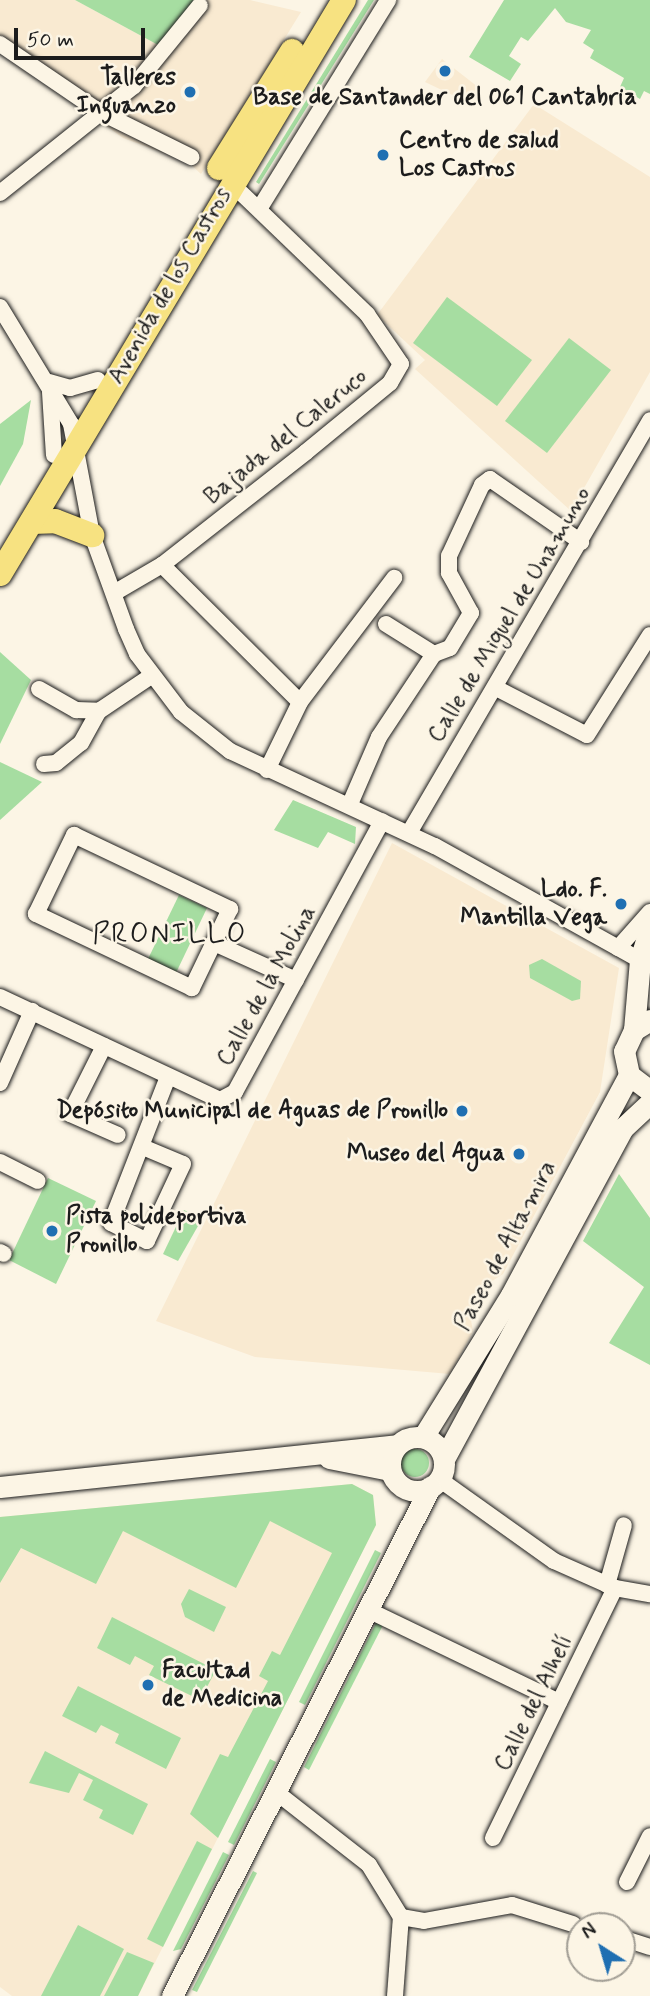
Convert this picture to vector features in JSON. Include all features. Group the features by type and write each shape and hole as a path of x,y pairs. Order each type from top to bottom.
{"main road":[{"name":"Avenida de los Castros","path":"0,574 32,522 71,424 324,0"},
{"name":"Avenida de los Castros","path":"0,547 57,464 344,0"},
{"path":"32,522 55,520 92,536"},
{"path":"650,928 642,1025 624,1051 629,1075 650,1091"},
{"name":"Paseo de Altamira","path":"423,1437 511,1296 629,1075"},
{"name":"Paseo de Altamira","path":"172,1996 402,1543 623,1128 650,1103"},
{"path":"0,1487 323,1457 397,1445 423,1437 438,1475 395,1477 323,1457"},
{"path":"397,1445 395,1477 402,1543"}],"street":[{"name":"Avenida de los Castros","path":"261,206 388,0"},
{"path":"0,193 134,86 200,5"},
{"path":"0,44 100,112 191,157"},
{"name":"Bajada del Caleruco","path":"114,593 162,565 390,383 401,364 368,314 261,206 230,182"},
{"path":"0,307 49,382 71,424"},
{"path":"49,382 70,388 97,380"},
{"path":"49,382 57,464 84,502 92,536 151,676 200,728 267,770 350,804 408,833 618,948 645,967"},
{"name":"Calle de Miguel de Unamuno","path":"408,833 477,708 496,688 650,420"},
{"path":"57,464 84,502"},
{"path":"350,804 379,737 434,654 450,648 471,613 449,573 449,556 482,485 490,479 581,542"},
{"path":"162,565 300,702"},
{"path":"267,770 300,702 394,578"},
{"path":"386,624 434,654"},
{"path":"496,688 587,734 650,635"},
{"path":"44,764 56,764 81,743 99,712 151,676"},
{"path":"38,689 76,709 99,712"},
{"name":"Calle de la Molina","path":"0,997 219,1100 235,1091 382,821"},
{"path":"74,835 230,909 214,943 192,988 36,914 74,835"},
{"path":"618,948 650,912"},
{"path":"214,943 296,981"},
{"path":"0,1081 32,1011"},
{"path":"104,1046 70,1114 118,1135"},
{"path":"145,1148 183,1164 147,1241 111,1223 145,1148 145,1125 168,1077"},
{"path":"0,1162 38,1181"},
{"path":"438,1475 554,1561 611,1586 650,1594"},
{"name":"Calle del Alhelí","path":"493,1838 611,1586 624,1525"},
{"path":"368,1610 559,1702"},
{"path":"276,1792 369,1865 401,1917 395,1996"},
{"path":"628,1882 650,1836"},
{"path":"401,1917 424,1921 512,1905 566,1922"}],"shaded area":[{"path":"0,0 75,0 160,46 196,0 250,0 301,12 201,174 188,162 123,138 0,50"},
{"name":"Base de Santander del 061 Cantabria","path":"442,59 478,87 465,101 425,82"},
{"path":"534,104 650,177 650,372 571,511 415,369 425,360 377,315"},
{"path":"392,843 619,968 600,1092 503,1274 483,1287 470,1315 473,1331 450,1374 255,1357 156,1321"},
{"name":"Facultad de Medicina","path":"352,1484 373,1495 376,1525 138,1996 12,1996 0,1987 0,1517"}],"green space":[{"path":"75,0 196,0 160,46"},
{"path":"368,0 374,0 259,184 256,182"},
{"path":"504,0 650,0 650,94 644,91 640,99 620,87 624,78 590,58 594,50 583,43 591,30 566,22 555,8 528,41 521,37 509,56 521,64 510,81 469,57"},
{"path":"447,297 532,360 497,406 413,343"},
{"path":"569,338 611,370 547,453 505,421"},
{"path":"31,400 23,444 0,486 0,424"},
{"path":"0,652 31,680 0,744"},
{"path":"0,762 42,782 0,820"},
{"path":"293,800 356,827 355,844 328,832 318,848 274,830"},
{"path":"179,895 207,908 175,975 147,961"},
{"path":"542,959 581,981 580,999 572,1001 530,978 529,965"},
{"path":"619,1174 650,1218 650,1365 609,1343 644,1287 583,1241"},
{"name":"Pista polideportiva Pronillo","path":"48,1178 96,1201 56,1284 9,1260"},
{"path":"184,1210 202,1219 178,1261 163,1254"},
{"path":"415,1449 425,1453 429,1463 425,1473 415,1477 405,1473 401,1463 405,1453"},
{"path":"352,1484 373,1495 376,1525 218,1838 190,1814 220,1754 228,1757 268,1681 259,1676 272,1651 280,1655 332,1553 270,1521 236,1588 123,1531 96,1584 21,1548 0,1583 0,1517"},
{"path":"375,1550 381,1553 305,1705 299,1702"},
{"path":"189,1589 226,1607 214,1632 185,1617 181,1604"},
{"path":"112,1617 216,1670 200,1700 149,1675 154,1666 135,1656 130,1665 97,1648"},
{"path":"377,1621 384,1623 309,1770 304,1767"},
{"path":"78,1686 181,1738 166,1769 115,1743 119,1734 101,1725 96,1733 62,1716"},
{"path":"45,1751 148,1804 133,1835 99,1818 103,1810 83,1800 93,1780 79,1773 69,1793 29,1783"},
{"path":"270,1759 276,1762 234,1845 228,1842"},
{"path":"197,1841 212,1849 163,1947 147,1939"},
{"path":"223,1852 229,1855 181,1949 173,1951"},
{"path":"253,1871 257,1873 197,1992 192,1990"},
{"path":"78,1925 124,1949 100,1996 41,1996"},
{"path":"127,1952 154,1963 138,1996 104,1996"}],"place":[{"name":"Base de Santander del 061 Cantabria","path":"445,71"},
{"name":"Talleres Inguanzo","path":"190,92"},
{"name":"Centro de salud Los Castros","path":"383,155"},
{"name":"Ldo. F. Mantilla Vega","path":"621,904"},
{"name":"Depósito Municipal de Aguas de Pronillo","path":"462,1111"},
{"name":"Museo del Agua","path":"519,1154"},
{"name":"Pista polideportiva Pronillo","path":"52,1231"},
{"name":"Facultad de Medicina","path":"148,1685"}],"district":[{"name":"PRONILLO","path":"170,935"}]}
